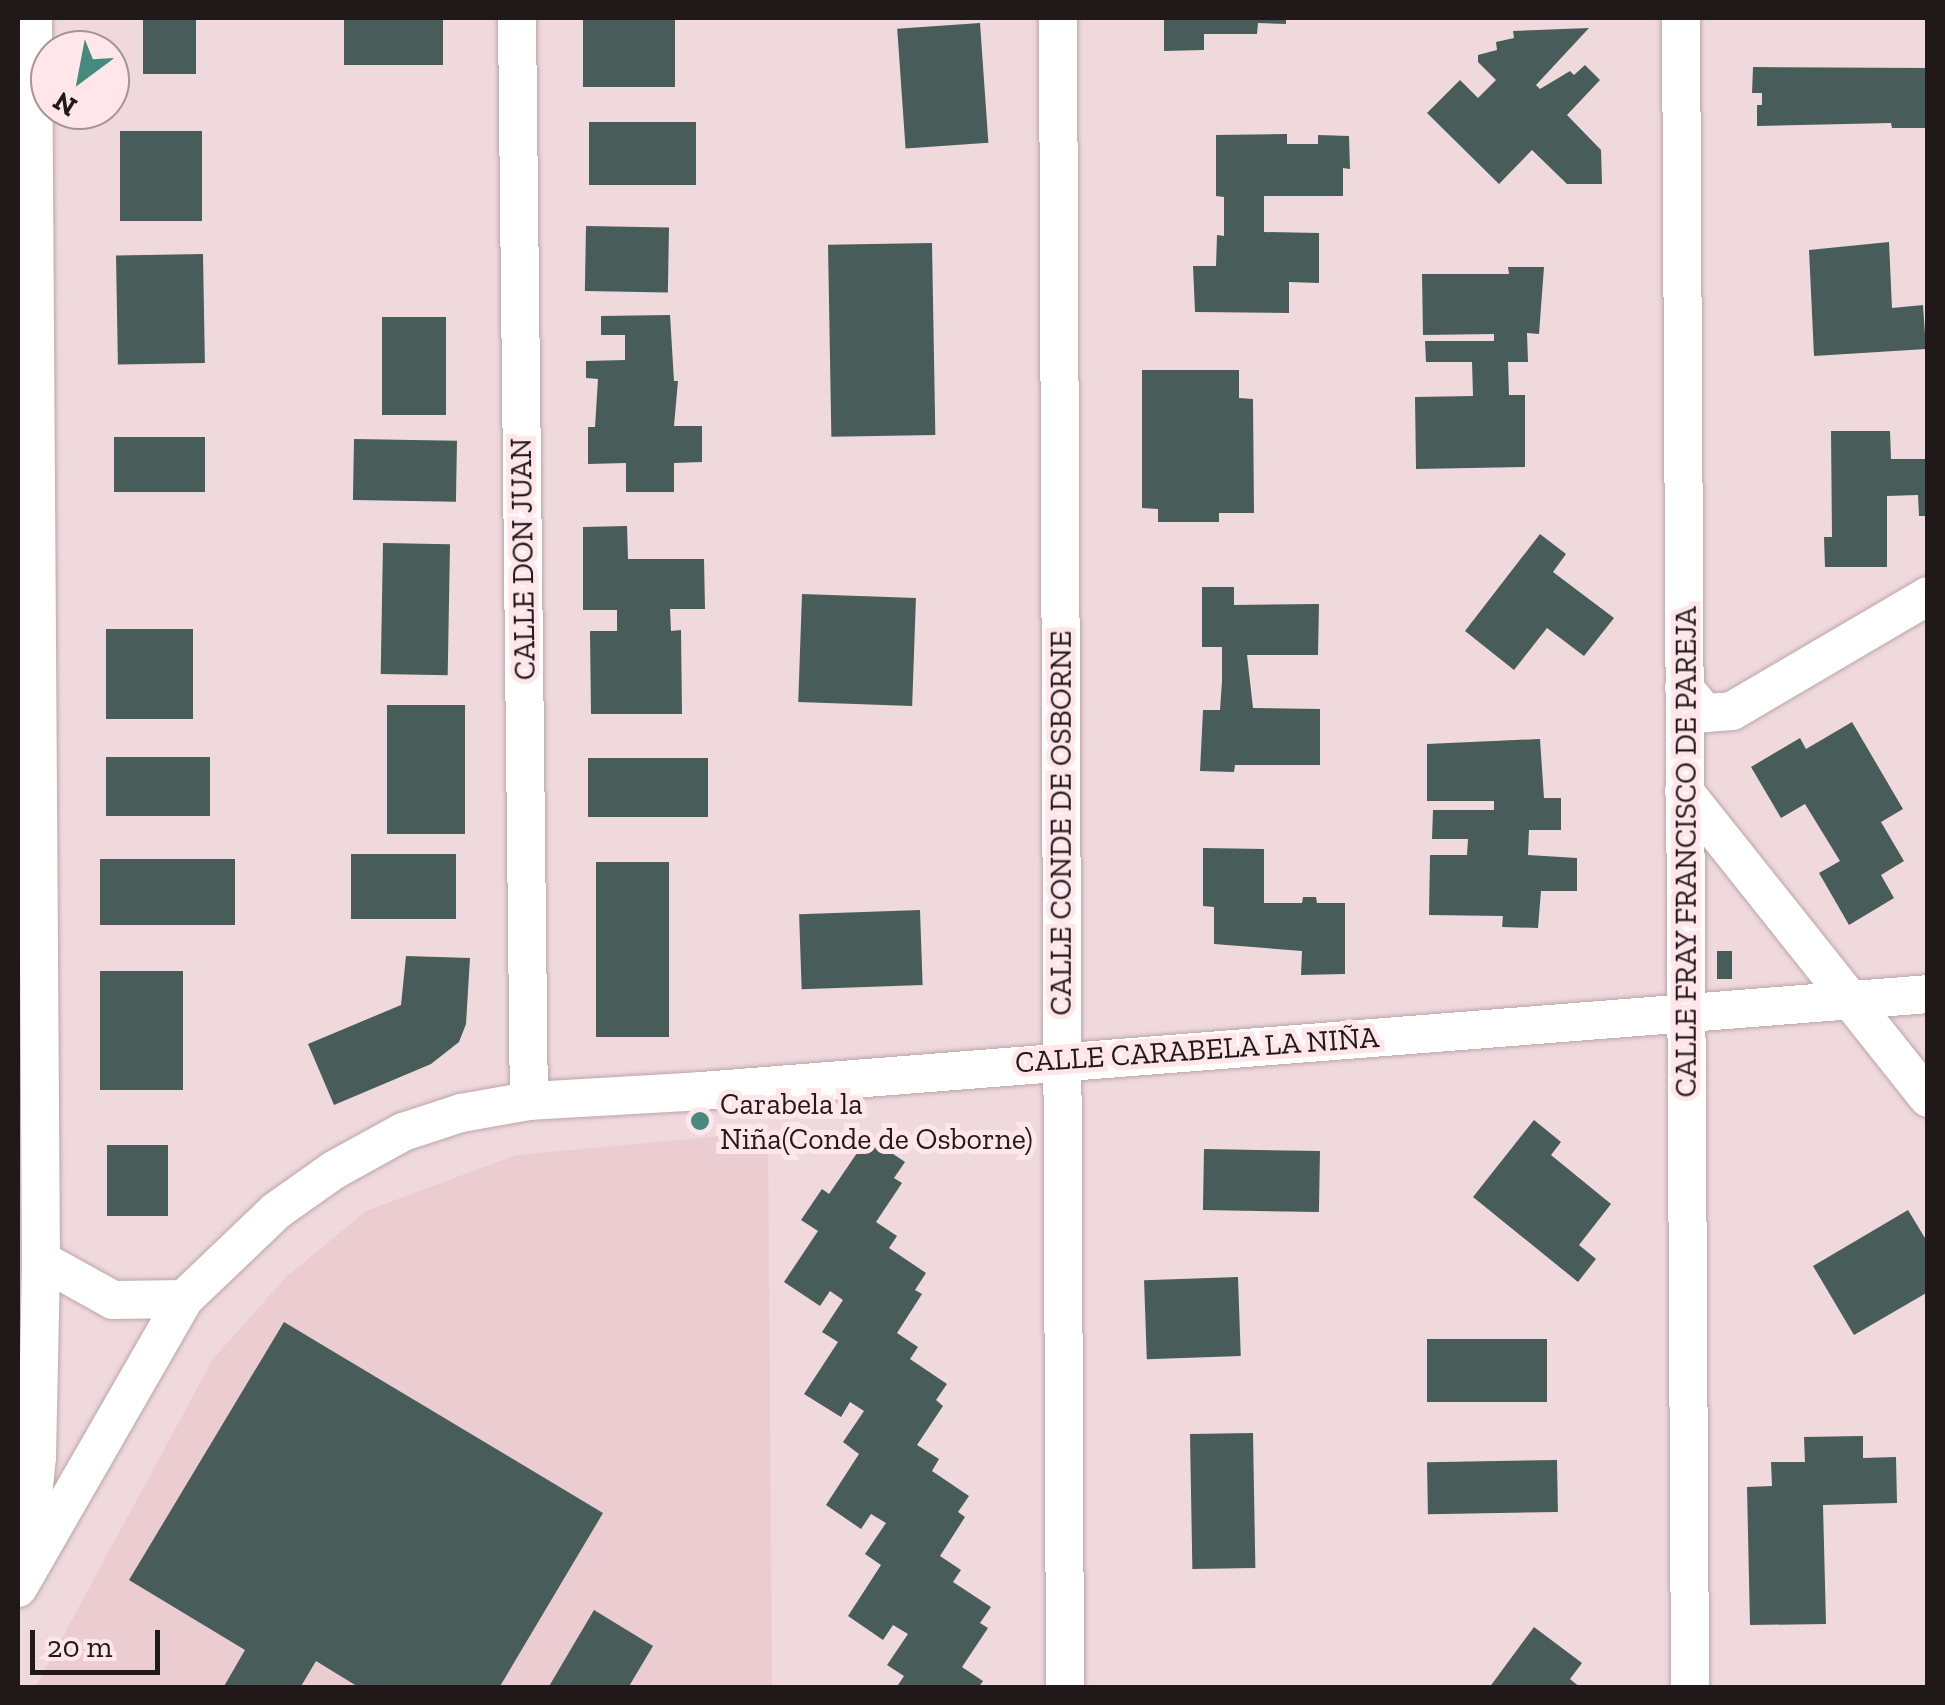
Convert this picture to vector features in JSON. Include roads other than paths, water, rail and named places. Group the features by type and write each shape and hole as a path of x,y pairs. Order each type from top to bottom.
{"street":[{"path":"22,1580 38,1457 41,1260 34,18"},
{"name":"CALLE DON JUAN","path":"517,18 529,1101"},
{"name":"CALLE CONDE DE OSBORNE","path":"1058,18 1065,1688"},
{"name":"CALLE FRAY FRANCISCO DE PAREJA","path":"1681,18 1690,1688"},
{"path":"1684,688 1704,713 1732,711 1928,596"},
{"path":"1684,792 1928,1098"},
{"name":"CALLE CARABELA LA NIÑA","path":"22,1580 184,1299 276,1211 334,1170 403,1132 461,1113 529,1101 702,1091 1928,994"},
{"path":"41,1260 113,1300 184,1299"}],"place":[{"name":"Carabela la Niña(Conde de Osborne)","path":"700,1121"}]}
